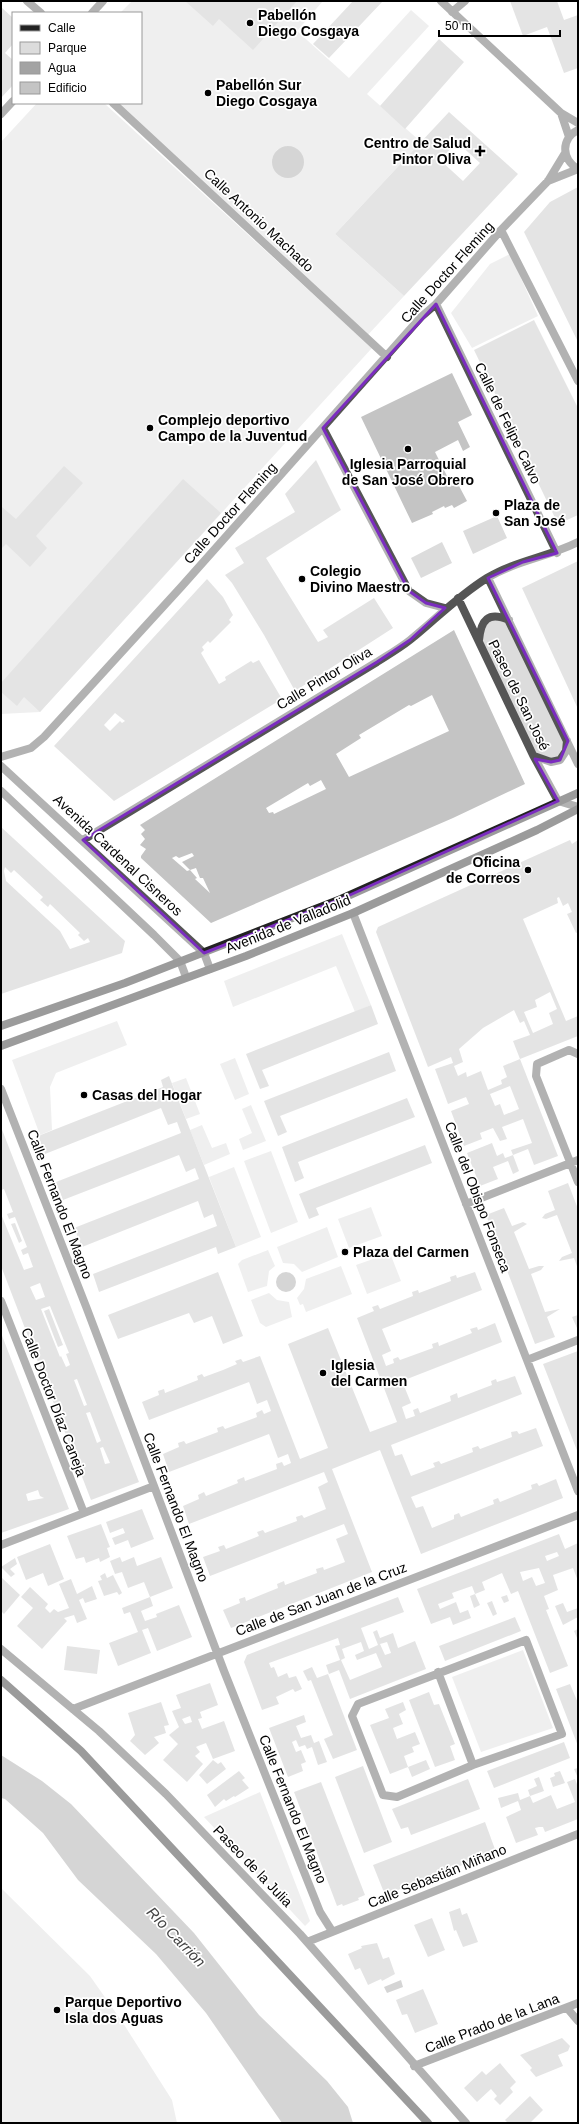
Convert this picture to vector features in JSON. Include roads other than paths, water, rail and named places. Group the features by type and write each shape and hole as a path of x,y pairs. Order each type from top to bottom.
{"main road":[{"name":"Avenida de Valladolid","path":"1,1026 125,983 341,899 530,816 558,801 578,793"},
{"name":"Avenida de Valladolid","path":"1,1046 210,969 353,913 537,830 578,808"},
{"path":"1,1680 81,1751 428,2123"}],"street":[{"path":"28,1 40,12"},
{"path":"93,12 103,1"},
{"path":"441,1 561,113 578,124"},
{"path":"452,12 464,1"},
{"path":"1,114 12,102"},
{"name":"Calle Antonio Machado","path":"113,104 387,357"},
{"path":"561,113 569,137 578,130"},
{"name":"Calle Doctor Fleming","path":"1,757 31,748 44,737 182,586 421,317 436,304 501,230 548,181 565,153 565,145 569,137"},
{"path":"565,153 568,160 578,169"},
{"name":"Calle Doctor Fleming","path":"548,181 578,169"},
{"path":"501,230 578,381"},
{"name":"Calle de Felipe Calvo","path":"436,304 557,553"},
{"path":"323,428 409,591 426,603 445,608"},
{"name":"Calle Pintor Oliva","path":"82,840 377,662 410,640 445,608 488,578 523,562 557,553 578,542"},
{"name":"Paseo de San José","path":"488,578 578,764"},
{"name":"Paseo de San José","path":"458,598 533,755 558,801"},
{"path":"478,641 480,628 484,621 491,617 498,616 509,620"},
{"path":"533,755 551,762 560,760 566,751 568,741"},
{"name":"Avenida Cardenal Cisneros","path":"1,766 204,953 210,969"},
{"path":"1,791 180,961 186,978"},
{"path":"558,801 578,808"},
{"name":"Calle del Obispo Fonseca","path":"353,913 578,1491"},
{"path":"578,1054 569,1050 537,1064 536,1076 574,1162 578,1182"},
{"name":"Calle Fernando El Magno","path":"1,1089 87,1309 217,1653 320,1912 332,1931"},
{"path":"466,1204 574,1162"},
{"name":"Calle Doctor Díaz Caneja","path":"1,1301 84,1513"},
{"path":"527,1360 578,1340"},
{"path":"1,1544 154,1486"},
{"name":"Calle de San Juan de la Cruz","path":"73,1709 578,1515"},
{"path":"526,1640 562,1734 473,1765 397,1797 383,1794 367,1757 352,1716 358,1704 438,1672 526,1640"},
{"name":"Paseo de la Julia","path":"1,1649 73,1709 166,1794 307,1942 414,2066 466,2123"},
{"path":"438,1672 473,1765"},
{"name":"Calle Sebastián Miñano","path":"307,1942 578,1834"},
{"name":"Calle Prado de la Lana","path":"414,2066 578,2003"},
{"path":"567,2008 578,2021"}],"water":[{"path":"285,146 291,146 301,153 304,162 303,168 297,175 291,178 285,178 275,171 272,165 272,159 279,149"},
{"path":"286,1272 293,1275 296,1282 293,1289 286,1292 279,1289 276,1282 279,1275"},
{"name":"Río Carrión","path":"1,1755 42,1781 71,1804 194,1933 259,2015 327,2081 348,2107 353,2123 282,2123 206,2013 156,1954 78,1880 43,1833 5,1799 1,1798"},
{"path":"401,1980 403,1987 387,1993 384,1987"}],"place":[{"name":"Pabellón Diego Cosgaya","path":"250,23"},
{"name":"Pabellón Sur Diego Cosgaya","path":"208,93"},
{"name":"Centro de Salud Pintor Oliva","path":"480,151"},
{"name":"Complejo deportivo Campo de la Juventud","path":"150,428"},
{"name":"Iglesia Parroquial de San José Obrero","path":"408,449"},
{"name":"Plaza de San José","path":"496,513"},
{"name":"Colegio Divino Maestro","path":"302,579"},
{"name":"Oficina de Correos","path":"528,870"},
{"name":"Casas del Hogar","path":"84,1095"},
{"name":"Plaza del Carmen","path":"345,1252"},
{"name":"Iglesia del Carmen","path":"323,1373"},
{"name":"Parque Deportivo Isla dos Aguas","path":"57,2010"}]}
